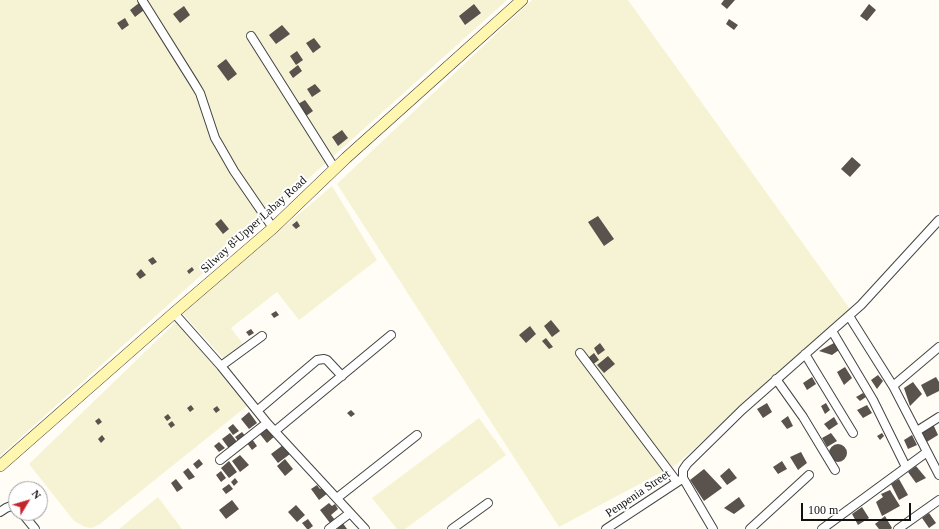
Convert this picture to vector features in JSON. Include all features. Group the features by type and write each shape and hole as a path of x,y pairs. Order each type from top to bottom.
{"main road":[{"name":"Silway 8-Upper Labay Road","path":"0,466 273,228 335,169 522,0"}],"street":[{"path":"142,0 200,93 215,138 234,171 273,228"},
{"path":"251,36 335,169"},
{"path":"680,480 684,467 689,460 776,379 849,316 939,220"},
{"path":"174,313 221,366 267,423 365,529"},
{"path":"849,316 893,386 938,472"},
{"path":"832,330 873,400 906,467"},
{"path":"275,431 391,335"},
{"path":"221,366 262,336"},
{"path":"893,386 939,347"},
{"path":"580,353 680,480 713,529"},
{"path":"805,354 853,433"},
{"path":"258,410 317,360 327,360 342,376"},
{"path":"776,379 804,417 835,470"},
{"path":"917,431 939,417"},
{"path":"220,460 267,423"},
{"path":"337,498 417,435"},
{"path":"822,529 927,452"},
{"path":"750,529 809,475"},
{"name":"Penpenia Street","path":"606,529 680,480"},
{"path":"898,529 939,500"},
{"path":"452,529 488,503"},
{"path":"329,529 350,513"}],"shaded area":[{"path":"0,0 507,0 0,456"},
{"path":"532,0 628,0 850,309 677,464 559,527 337,184"},
{"path":"332,186 377,260 299,320 277,292 231,328 243,344 224,359 182,313"},
{"path":"177,321 247,406 100,524 92,528 85,527 74,521 48,488 48,481 42,481 29,464"},
{"path":"479,418 506,455 405,529 397,529 372,498"},
{"path":"158,497 182,529 119,529"}],"building":[{"path":"724,0 735,0 727,9 721,4"},
{"path":"139,3 144,10 135,17 130,10"},
{"path":"474,4 481,13 465,25 459,16"},
{"path":"869,4 876,10 867,21 860,16"},
{"path":"184,6 190,15 180,23 173,14"},
{"path":"125,18 129,25 122,30 117,23"},
{"path":"729,19 738,25 734,30 726,24"},
{"path":"282,25 290,34 276,44 269,35"},
{"path":"314,38 321,47 313,53 306,43"},
{"path":"297,51 303,60 296,65 290,56"},
{"path":"226,59 237,74 228,81 217,66"},
{"path":"298,65 302,71 293,78 289,72"},
{"path":"315,84 321,91 312,97 307,89"},
{"path":"305,100 313,111 306,116 298,104"},
{"path":"342,130 348,138 338,146 332,137"},
{"path":"852,157 861,165 850,177 841,169"},
{"path":"598,216 614,239 604,246 588,222"},
{"path":"221,219 229,229 223,234 215,224"},
{"path":"297,221 300,226 296,229 292,225"},
{"path":"236,234 239,240 235,243 231,238"},
{"path":"153,257 157,262 152,265 148,260"},
{"path":"192,267 194,270 189,274 187,271"},
{"path":"141,269 146,275 140,279 136,274"},
{"path":"276,311 279,315 274,318 271,314"},
{"path":"551,320 560,331 552,337 544,326"},
{"path":"530,326 536,334 526,343 519,335"},
{"path":"251,329 254,333 249,336 246,332"},
{"path":"546,338 553,347 549,349 542,341"},
{"path":"600,343 605,350 598,355 594,348"},
{"path":"834,343 839,350 832,355 819,351"},
{"path":"594,353 599,360 592,365 588,358"},
{"path":"608,356 615,364 604,373 597,365"},
{"path":"845,367 852,378 844,385 837,372"},
{"path":"878,375 883,381 877,389 871,380"},
{"path":"812,377 816,384 807,390 803,383"},
{"path":"936,377 939,382 939,391 927,397 921,385"},
{"path":"913,382 922,394 910,406 904,388"},
{"path":"863,393 866,397 860,401 856,397"},
{"path":"767,403 772,412 763,418 757,409"},
{"path":"826,403 830,410 825,414 821,406"},
{"path":"191,405 194,409 190,412 187,408"},
{"path":"867,405 872,413 863,418 857,410"},
{"path":"217,406 220,410 216,413 213,409"},
{"path":"351,410 355,414 351,417 347,413"},
{"path":"249,412 257,423 249,429 241,419"},
{"path":"168,414 171,418 167,421 164,417"},
{"path":"788,416 793,426 787,429 781,421"},
{"path":"834,417 838,424 829,430 824,424"},
{"path":"99,418 102,422 98,425 95,421"},
{"path":"172,421 175,425 171,428 168,424"},
{"path":"233,424 239,431 233,435 228,428"},
{"path":"933,424 938,435 925,443 919,431"},
{"path":"267,426 275,436 267,443 259,433"},
{"path":"242,432 246,437 239,442 235,437"},
{"path":"230,433 238,443 230,450 222,439"},
{"path":"831,433 837,441 827,447 822,438"},
{"path":"882,433 884,436 880,440 877,436"},
{"path":"102,435 105,439 101,443 98,439"},
{"path":"912,435 917,445 908,449 904,440"},
{"path":"252,439 257,446 252,450 247,443"},
{"path":"219,442 225,448 219,452 214,446"},
{"path":"838,444 844,447 847,453 844,459 838,462 832,459 829,453 832,447"},
{"path":"283,445 290,454 278,463 271,454"},
{"path":"801,452 807,463 798,470 790,457"},
{"path":"240,455 249,465 240,472 232,461"},
{"path":"199,459 203,464 197,469 193,464"},
{"path":"285,459 293,469 285,476 277,466"},
{"path":"229,461 237,472 229,478 221,468"},
{"path":"782,461 787,469 778,474 773,467"},
{"path":"916,466 926,478 916,483 908,472"},
{"path":"188,468 195,477 189,480 183,472"},
{"path":"729,468 737,478 727,485 720,476"},
{"path":"704,469 722,488 704,501 690,480"},
{"path":"221,471 226,478 221,482 216,475"},
{"path":"235,478 238,482 234,486 231,482"},
{"path":"176,479 183,488 177,492 171,483"},
{"path":"899,479 908,495 899,500 891,484"},
{"path":"229,484 233,489 226,494 222,489"},
{"path":"317,485 320,489 323,487 328,493 319,500 311,489"},
{"path":"890,490 900,506 882,516 876,502 883,497 881,494"},
{"path":"739,497 745,506 734,514 724,508"},
{"path":"232,500 239,509 226,519 219,510"},
{"path":"329,503 332,506 335,504 338,509 331,515 335,520 330,523 320,510"},
{"path":"296,505 305,515 297,522 288,512"},
{"path":"862,507 869,518 858,525 852,514"},
{"path":"929,513 936,523 929,528 922,518"},
{"path":"885,516 892,528 879,529 875,524"},
{"path":"308,519 313,526 307,529 302,523"},
{"path":"342,522 347,529 338,529 336,526"}]}
